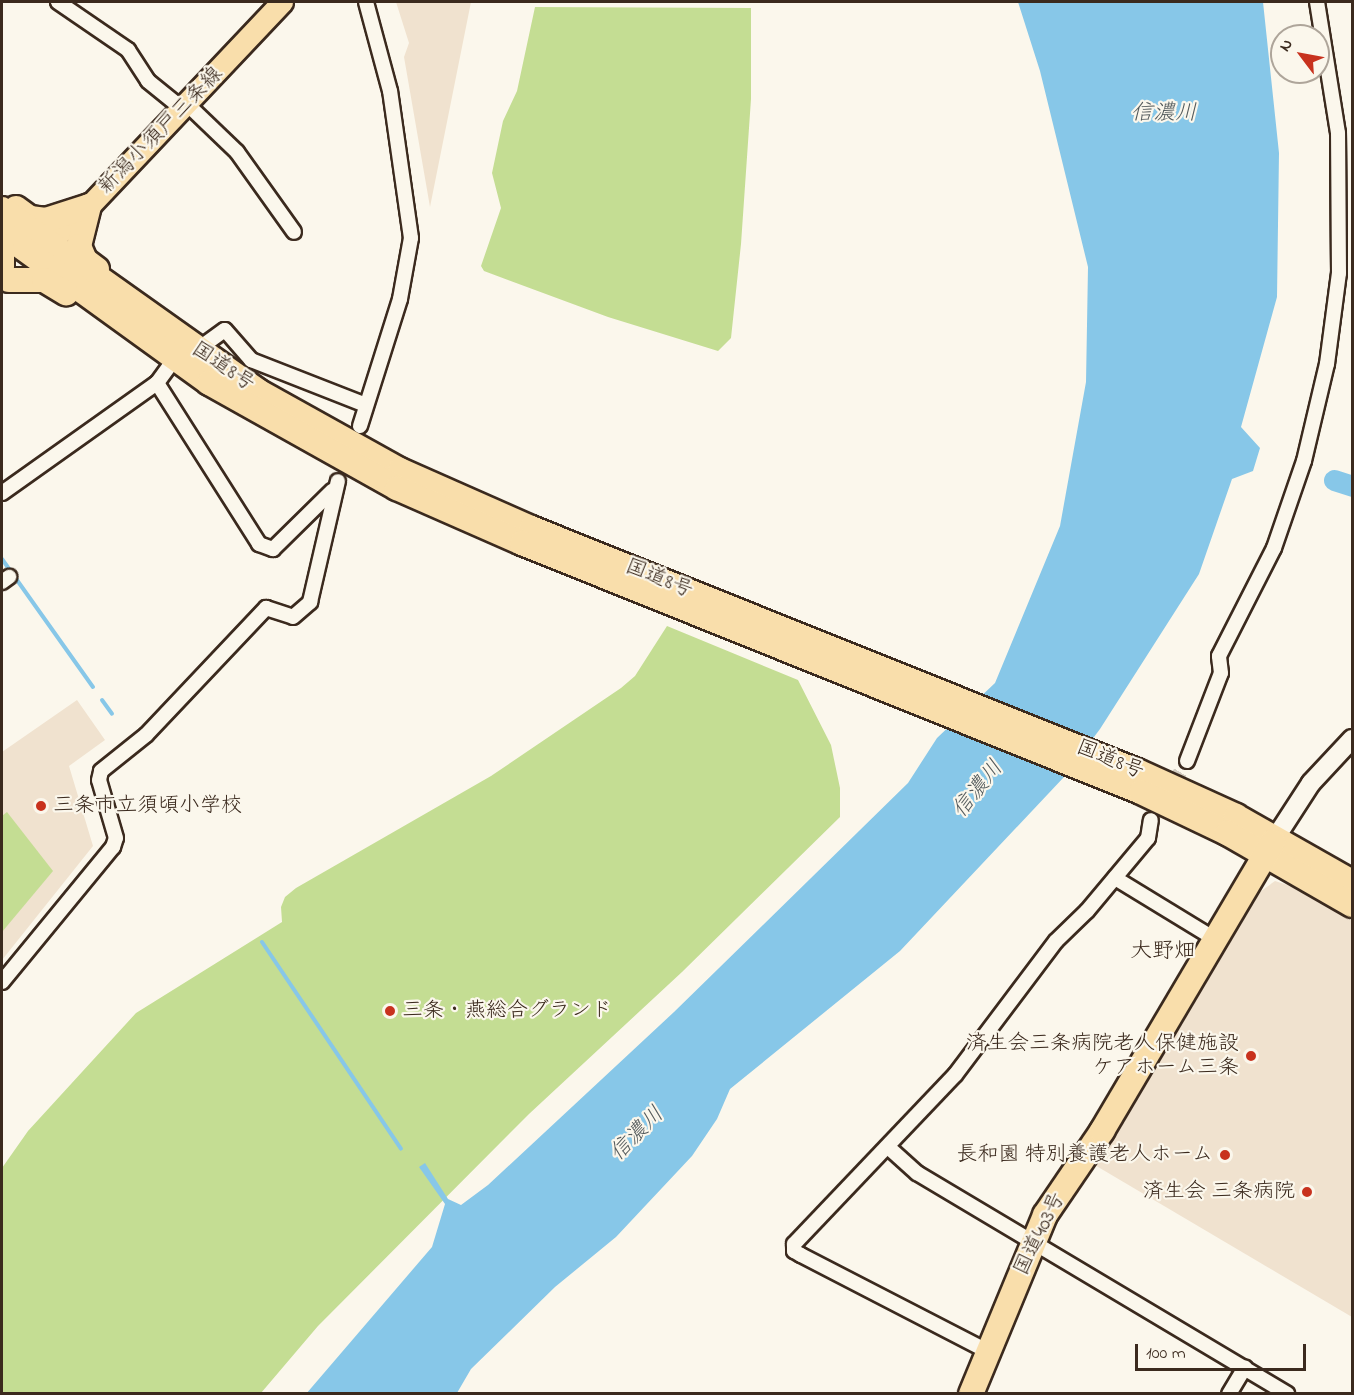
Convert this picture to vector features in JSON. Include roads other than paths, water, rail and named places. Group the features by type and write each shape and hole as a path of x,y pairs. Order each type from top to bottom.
{"highway":[{"path":"2,198 30,218 46,220 89,206"},
{"path":"89,206 79,239 81,255 135,296 143,312"},
{"name":"国道8号","path":"2,209 41,250 110,313 174,360 323,450 398,479"},
{"name":"国道8号","path":"2,233 41,250 143,312 197,350 398,479 522,543 1132,778 1270,846 1353,882"},
{"path":"2,246 4,278 44,280 94,312 110,313"},
{"name":"国道8号","path":"1270,846 1353,905"},
{"name":"国道403号","path":"971,1394 1033,1239 1270,846"}],"main road":[{"name":"新潟小須戸三条線","path":"41,250 89,206 282,2"}],"street":[{"path":"58,2 128,50 147,81 176,103 187,104 237,152 294,232"},
{"path":"75,14 83,2"},
{"path":"360,426 400,299 411,238 390,91 366,2"},
{"path":"1187,761 1221,674 1219,656 1262,576 1278,537 1304,461 1327,364 1339,273 1338,133 1317,2"},
{"path":"4,278 41,250"},
{"path":"197,350 225,330 251,360 366,405"},
{"path":"2,493 157,383 174,360"},
{"path":"2,982 113,846 116,838 99,780 101,771 146,735 266,608 293,617 310,602 335,486 273,549 259,543 157,383"},
{"path":"1270,846 1311,783 1353,739"},
{"path":"987,1351 794,1251 794,1244 955,1075 1056,941 1115,878 1148,838 1151,820"},
{"path":"1115,878 1215,939"},
{"path":"888,1147 917,1173 1033,1239 1287,1394"},
{"path":"1229,1394 1245,1367"}],"water":[{"name":"信濃川","path":"1018,2 1263,2 1279,153 1277,297 1241,427 1260,448 1253,471 1232,479 1199,574 1100,729 1064,777 900,951 730,1089 717,1119 692,1156 616,1237 555,1287 471,1369 457,1393 306,1394 432,1247 445,1204 419,1167 425,1163 448,1199 461,1205 488,1185 674,1012 908,783 937,738 995,683 1060,526 1086,382 1088,267 1040,71"}],"waterway":[{"path":"1334,480 1352,486"},
{"path":"2,559 93,687"},
{"path":"102,700 112,714"},
{"path":"262,942 401,1149"}],"tunnel":[{"path":"1151,820 1187,761"}],"place":[{"name":"三条市立須頃小学校","path":"41,806"},
{"name":"三条・燕総合グランド","path":"390,1011"},
{"name":"済生会三条病院老人保健施設 ケアホーム三条","path":"1251,1056"},
{"name":"長和園 特別養護老人ホーム","path":"1225,1155"},
{"name":"済生会 三条病院","path":"1307,1192"}],"district":[{"name":"大野畑","path":"1163,953"}]}
